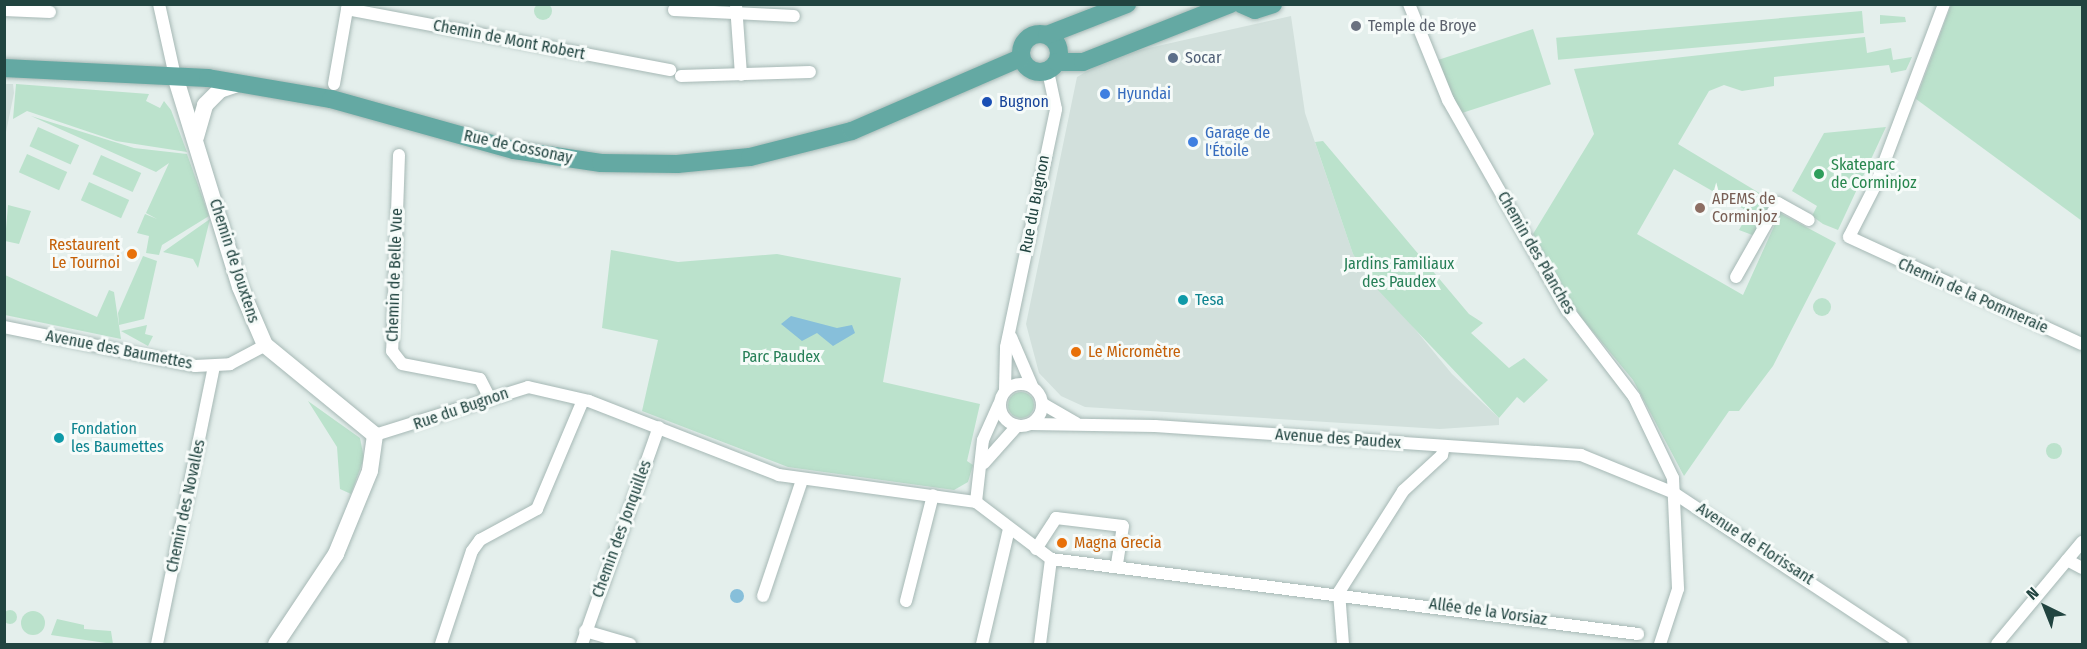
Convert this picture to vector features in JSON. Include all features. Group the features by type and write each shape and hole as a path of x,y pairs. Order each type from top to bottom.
{"main road":[{"path":"1126,4 1047,35 1026,39 1021,58 1027,68 1083,62 1230,4"},
{"path":"1241,4 1255,10 1273,4"},
{"path":"1047,35 1058,46 1053,66"},
{"name":"Rue de Cossonay","path":"4,68 175,76 240,83 331,99 514,150 601,163 677,164 750,156 852,131 1021,58"}],"street":[{"name":"Chemin de Jouxtens","path":"159,4 175,76 240,287 265,345 375,435"},
{"name":"Chemin des Planches","path":"1409,4 1448,100 1566,308 1634,397 1674,493"},
{"name":"Chemin de la Pommeraie","path":"1944,4 1876,184 1849,230 1852,242 2082,344"},
{"name":"Chemin de Mont Robert","path":"334,84 348,7 675,73 741,75 810,72"},
{"path":"736,8 741,75"},
{"path":"674,10 736,8 794,16"},
{"path":"4,10 50,12"},
{"name":"Rue du Bugnon","path":"375,435 489,397 528,387 583,400 802,480 976,502 984,463 983,441 1005,389 1006,347 1011,338 1056,109 1053,66"},
{"path":"195,141 205,105 220,90 240,83"},
{"name":"Chemin de Belle Vue","path":"399,155 392,351 402,364 480,379 489,397"},
{"path":"1736,277 1778,203 1809,220"},
{"name":"Avenue des Baumettes","path":"4,327 214,367 265,345"},
{"path":"999,404 1008,422 1017,426 1031,424 1043,404 1032,386 1011,338"},
{"name":"Chemin des Novalles","path":"158,645 214,367"},
{"path":"1005,389 1032,386"},
{"path":"441,645 472,551 480,540 537,509 583,400"},
{"name":"Avenue des Paudex","path":"1043,404 1076,423"},
{"name":"Avenue des Paudex","path":"1031,424 1076,423 1544,450 1599,460"},
{"path":"984,463 1017,426"},
{"name":"Chemin des Jonquilles","path":"582,645 585,631 659,427"},
{"path":"276,645 336,554 370,471 375,435"},
{"path":"1343,645 1338,592 1403,490 1442,455 1444,446"},
{"name":"Avenue de Florissant","path":"1599,460 1674,493 1902,645"},
{"path":"763,596 802,480"},
{"path":"1660,645 1678,589 1674,493"},
{"path":"906,601 933,495"},
{"path":"976,502 1051,559 1041,645"},
{"path":"1036,549 1056,519 1123,526 1117,565"},
{"path":"982,645 1009,529"},
{"path":"1997,645 2082,542"},
{"name":"Allée de la Vorsiaz","path":"1051,559 1117,565 1241,586 1338,592 1638,634"},
{"path":"2067,560 2082,571"},
{"path":"585,631 630,645"}],"shaded area":[{"path":"1291,16 1305,113 1353,254 1452,374 1499,418 1499,425 1440,429 1085,407 1061,396 1039,373 1026,324 1077,77 1113,56"},
{"path":"5,84 13,84 14,93 5,137"}],"green space":[{"path":"543,2 549,5 552,11 549,17 543,20 537,17 534,11 537,5"},
{"path":"1951,5 2082,5 2082,221 1916,99"},
{"path":"1862,11 1864,33 1558,60 1556,38"},
{"path":"1880,15 1905,17 1906,22 1880,24"},
{"path":"1533,29 1551,84 1456,115 1438,60"},
{"path":"1865,37 1867,53 1891,48 1893,60 1912,57 1906,70 1891,73 1889,65 1774,77 1774,86 1742,91 1724,85 1709,91 1678,144 1771,200 1755,236 1739,230 1749,212 1674,169 1637,234 1743,295 1780,213 1836,243 1773,366 1739,411 1729,411 1684,476 1633,380 1580,316 1533,234 1594,134 1574,69"},
{"path":"16,84 149,94 146,101 160,108 164,101 171,110 187,152 116,141 27,111 13,119"},
{"path":"31,116 134,148 187,154 209,216 162,245 159,255 146,253 149,236 137,233 145,214 157,219 146,213 169,163 156,172"},
{"path":"38,127 79,145 71,164 29,146"},
{"path":"1886,127 1838,230 1823,224 1812,216 1817,206 1792,191 1824,133"},
{"name":"Jardins Familiaux des Paudex","path":"1323,141 1469,314 1483,323 1471,333 1509,368 1524,358 1548,380 1524,403 1517,397 1499,418 1377,289 1353,254 1315,142"},
{"path":"27,154 67,172 59,190 19,172"},
{"path":"101,155 141,173 133,192 92,174"},
{"path":"89,182 129,200 121,218 81,200"},
{"path":"8,205 31,211 19,244 5,241"},
{"path":"210,219 198,268 193,259 163,252"},
{"name":"Parc Paudex","path":"611,250 678,262 777,254 901,278 883,382 980,404 967,461 973,465 968,482 954,490 788,467 642,411 658,340 602,328"},
{"path":"143,256 157,261 144,319 119,325 118,313"},
{"path":"5,275 97,317 109,290 114,292 121,339 5,315"},
{"path":"1822,298 1828,301 1831,307 1828,313 1822,316 1816,313 1813,307 1816,301"},
{"path":"147,325 145,334 153,336 148,346 121,331"},
{"path":"1021,392 1030,396 1034,405 1030,414 1021,418 1012,414 1008,405 1012,396"},
{"path":"308,401 360,438 364,458 351,494 340,489 337,447"},
{"path":"2054,443 2062,451 2054,459 2046,451"},
{"path":"7,610 13,610 17,617 13,624 7,624 3,620 3,614"},
{"path":"33,611 41,615 45,623 41,631 33,635 25,631 21,623 25,615"},
{"path":"57,619 84,625 84,629 111,631 113,644 51,635"}],"water":[{"path":"791,316 837,328 852,325 855,333 833,346 817,333 802,341 781,324"},
{"path":"734,589 740,589 744,596 740,603 734,603 730,599 730,593"}],"place":[{"name":"Temple de Broye","path":"1356,26"},
{"name":"Socar","path":"1173,58"},
{"name":"Hyundai","path":"1105,94"},
{"name":"Bugnon","path":"987,102"},
{"name":"Garage de l'Étoile","path":"1193,142"},
{"name":"Skateparc de Corminjoz","path":"1819,174"},
{"name":"APEMS de Corminjoz","path":"1700,208"},
{"name":"Restaurent Le Tournoi","path":"132,254"},
{"name":"Tesa","path":"1183,300"},
{"name":"Le Micromètre","path":"1076,352"},
{"name":"Fondation les Baumettes","path":"59,438"},
{"name":"Magna Grecia","path":"1062,543"}]}
